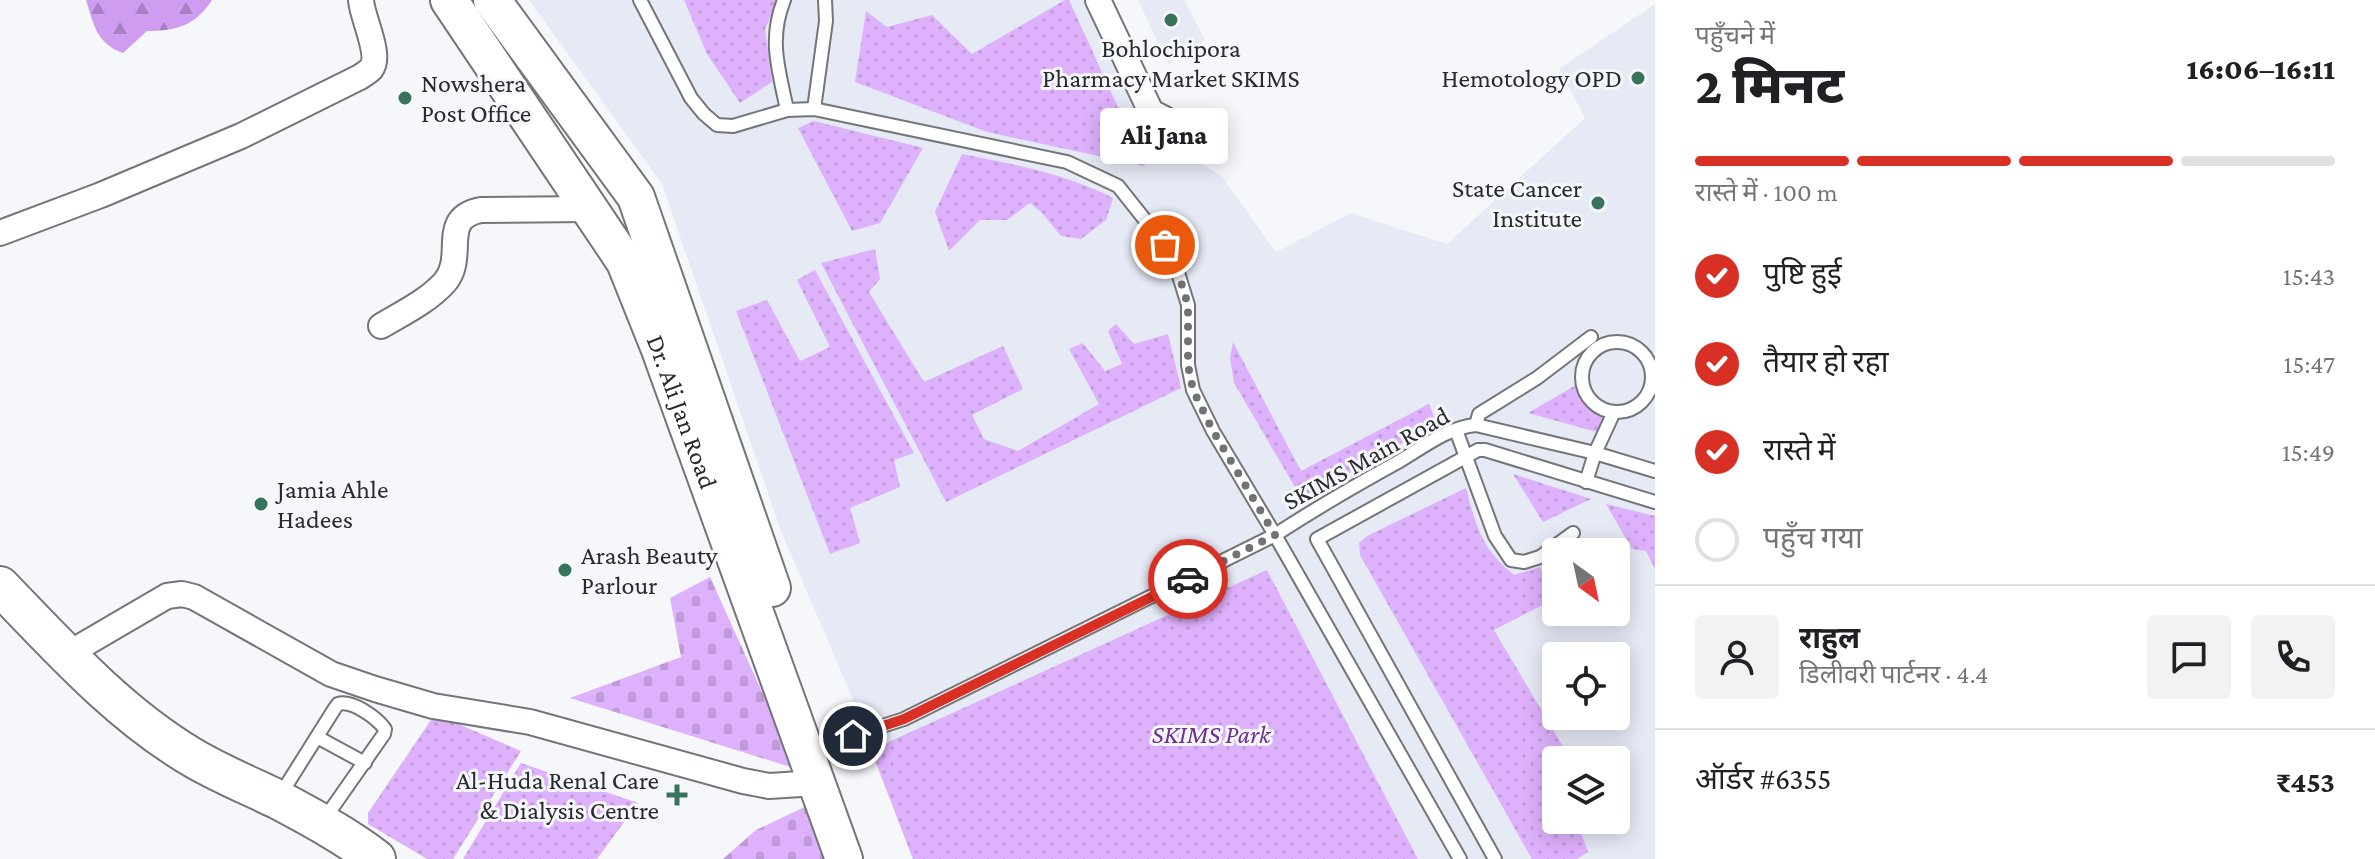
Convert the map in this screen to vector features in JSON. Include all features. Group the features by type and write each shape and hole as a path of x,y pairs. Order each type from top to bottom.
{"highway":[{"path":"0,586 66,655 118,704 156,734 192,758 321,823 376,859"}],"main road":[{"name":"Dr. Ali Jan Road","path":"449,0 589,209 639,253 868,859"},
{"name":"Dr. Ali Jan Road","path":"492,0 636,197 639,253 659,347 844,859"}],"street":[{"path":"0,233 101,195 241,136 360,77 372,68 375,55 361,0"},
{"path":"1098,0 1151,112 1178,126"},
{"path":"381,326 425,299 446,280 456,252 455,231 459,221 469,212 589,209"},
{"path":"66,655 167,596 182,594 194,597 331,674 433,706 530,722 743,781 769,786 817,783"}],"lane":[{"path":"640,0 691,98 717,125 733,126 787,110 814,109 1067,162 1118,186 1165,245 1175,263 1188,305 1188,365 1193,390 1213,431 1275,535 904,719 827,744"},
{"path":"784,0 778,14 775,52 787,110"},
{"path":"814,109 826,21 825,0"},
{"path":"1476,425 1479,414 1537,378 1591,337"},
{"path":"1613,342 1635,347 1644,354 1652,376 1645,398 1626,411 1614,412 1594,403 1582,384 1585,361 1592,352 1613,342"},
{"path":"1586,482 1595,453 1614,412"},
{"name":"SKIMS Main Road","path":"1460,859 1275,535 1464,426 1476,425 1595,453 1655,471"},
{"path":"1456,430 1495,536 1511,560 1524,562 1540,557 1573,533"},
{"name":"SKIMS Main Road","path":"1495,859 1317,539 1478,450 1655,502"},
{"path":"278,800 338,704 347,702 378,721 385,729 384,734 321,823"},
{"path":"317,737 365,763"}],"shaded area":[{"path":"529,0 1092,0 1152,131 1222,177 1276,252 1351,213 1447,244 1585,118 1559,69 1655,4 1655,859 913,859 852,697 781,531 662,184"},
{"name":"Bohlochipora Pharmacy Market SKIMS","path":"1138,0 1184,0 1205,40 1168,64"}],"green space":[{"path":"86,0 212,0 192,21 167,30 147,31 123,53 102,38"},
{"path":"684,0 778,0 765,29 772,82 740,103 707,54"},
{"path":"1069,0 1145,166 987,132 855,82 866,11 887,27 932,15 972,54"},
{"path":"814,121 923,148 880,223 852,231 798,128"},
{"path":"962,154 1077,182 1113,198 1106,220 1081,239 1061,236 1030,203 1007,220 980,220 949,251 935,212"},
{"path":"875,249 880,279 869,292 924,382 1003,346 1023,389 972,415 984,439 1018,451 1099,404 1069,349 1083,343 1105,371 1122,364 1108,331 1116,324 1134,344 1168,334 1181,388 946,502 821,263"},
{"path":"815,270 914,453 894,460 900,487 850,508 860,543 830,554 736,311 767,300 800,361 830,347 797,280"},
{"path":"1233,342 1301,471 1429,404 1437,424 1302,499 1234,383 1230,358"},
{"path":"1576,385 1591,407 1605,417 1597,432 1528,413"},
{"path":"1513,474 1591,499 1543,522"},
{"path":"1466,488 1477,526 1494,556 1514,575 1540,567 1542,605 1494,630 1542,711 1542,730 1553,730 1563,746 1542,746 1542,834 1582,834 1588,852 1577,859 1532,859 1360,555 1359,543 1367,536"},
{"path":"1606,504 1655,516 1655,569 1646,551 1632,549 1630,538 1626,538"},
{"name":"SKIMS Park","path":"1267,570 1418,859 913,859 871,750"},
{"path":"710,577 797,769 570,698 681,657 670,598"},
{"path":"435,714 521,751 453,859 427,859 368,824 368,813"},
{"path":"521,763 638,803 597,859 463,859"},
{"path":"815,802 830,859 723,859 756,830"}],"way so far":[{"path":"1165,245 1175,263 1188,305 1188,365 1193,390 1213,431 1275,535 1188,579"}],"place":[{"name":"Bohlochipora Pharmacy Market SKIMS","path":"1171,20"},
{"name":"Hemotology OPD","path":"1638,78"},
{"name":"Nowshera Post Office","path":"405,98"},
{"name":"State Cancer Institute","path":"1598,203"},
{"name":"Ali Jana","path":"1165,245"},
{"name":"Jamia Ahle Hadees","path":"261,504"},
{"name":"Arash Beauty Parlour","path":"565,570"},
{"name":"Al-Huda Renal Care & Dialysis Centre","path":"677,795"}],"route":[{"path":"853,736 904,719 1188,579"}]}
